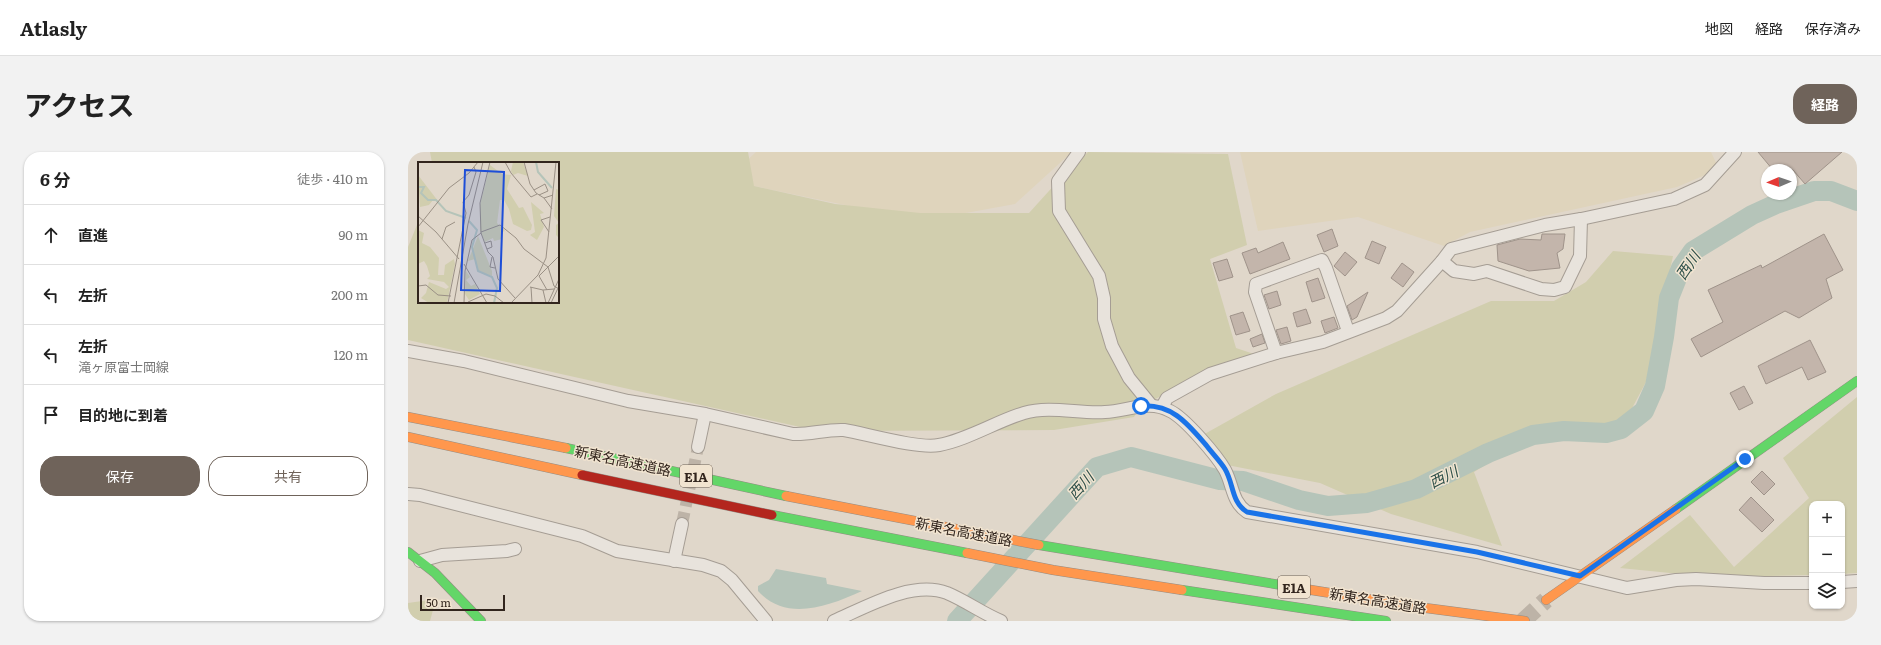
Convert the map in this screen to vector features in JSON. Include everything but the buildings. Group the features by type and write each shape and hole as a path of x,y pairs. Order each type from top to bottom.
{"main road":[{"path":"1546,600 1857,381"},
{"name":"新東名高速道路","path":"408,417 553,445 828,505 1065,550 1418,607 1525,621"},
{"name":"新東名高速道路","path":"408,437 728,506 1053,570 1386,621"},
{"path":"408,552 436,573 481,621"}],"street":[{"path":"1079,152 1058,181 1059,211 1099,276 1104,298 1104,319 1112,346 1129,378 1156,406"},
{"path":"1156,406 1167,398 1210,374 1276,353 1323,342 1348,331 1386,318 1397,311 1451,249 1545,225 1582,219 1674,199 1705,184 1735,152"},
{"path":"1442,261 1454,271 1474,274 1487,271 1542,289 1554,290 1565,288 1580,256 1582,219"},
{"path":"1276,353 1255,292 1256,284 1322,260 1348,331"},
{"path":"408,351 479,364 634,402 705,414 793,434 802,435 827,430 844,430 930,446 946,443 1024,412 1043,410 1106,412 1156,406 1170,410 1188,423 1225,469 1238,504 1247,512 1477,552 1627,588 1676,580 1696,579 1764,583 1809,583"},
{"path":"698,447 705,414"},
{"path":"408,494 420,495 582,536 617,551 703,565 721,571 732,580 766,621"},
{"path":"674,560 682,524"},
{"path":"420,562 442,555 507,551 515,549"},
{"path":"1845,582 1857,581"},
{"path":"834,621 904,591 926,590 946,592 968,603 985,614 1001,621"}],"shaded area":[{"path":"430,152 748,152 754,186 835,204 920,213 1029,213 1058,181 1088,152 1228,154 1247,245 1210,259 1236,348 1263,357 1213,374 1174,390 1143,407 1134,417 1054,430 818,431 408,340 408,247 418,222 418,303 559,303 559,162 432,162"},
{"path":"756,152 1072,152 1015,204 922,221 754,186 741,166"},
{"path":"1240,152 1711,152 1719,169 1677,187 1470,232 1444,246 1358,217 1258,231"},
{"path":"1613,251 1673,256 1646,382 1621,429 1533,435 1474,472 1502,546 1391,514 1320,483 1227,465 1201,436 1276,394 1491,301 1554,301 1586,282"},
{"path":"1857,397 1857,573 1845,574 1845,501 1809,501 1809,575 1710,577 1620,568 1690,515 1734,567 1809,498 1783,458"},
{"path":"776,569 826,578 827,584 862,591 834,602 806,609 793,609 780,606 769,600 758,591 758,586 769,580"},
{"path":"436,599 430,621 408,621 408,603"}],"waterway":[{"name":"西川","path":"957,621 1097,467 1131,457 1220,480 1243,481 1299,500 1328,506 1367,503 1416,489 1488,453 1533,435 1564,431 1606,433 1621,429 1644,411 1655,386 1669,298 1681,268 1693,251 1752,215 1776,204 1814,191 1831,191 1857,201"}],"tunnel":[{"path":"682,524 698,447"},
{"path":"1523,621 1546,600"}],"traffic: fast":[{"path":"1676,509 1857,381"},
{"path":"566,448 786,496"},
{"path":"772,515 967,553"},
{"path":"1039,545 1305,589"},
{"path":"408,552 435,573 481,621"},
{"path":"1182,590 1386,621"}],"traffic: slow":[{"path":"408,417 566,448"},
{"path":"408,437 582,475"},
{"path":"786,496 1039,545"},
{"path":"1546,600 1676,509"},
{"path":"967,553 1053,570 1182,590"},
{"path":"1305,589 1418,607 1525,621"}],"traffic: jam":[{"path":"582,475 772,515"}],"route":[{"path":"1141,406 1151,405 1170,410 1188,423 1225,469 1235,500 1242,509 1247,512 1285,517 1477,552 1580,576 1656,524 1745,459"}]}
